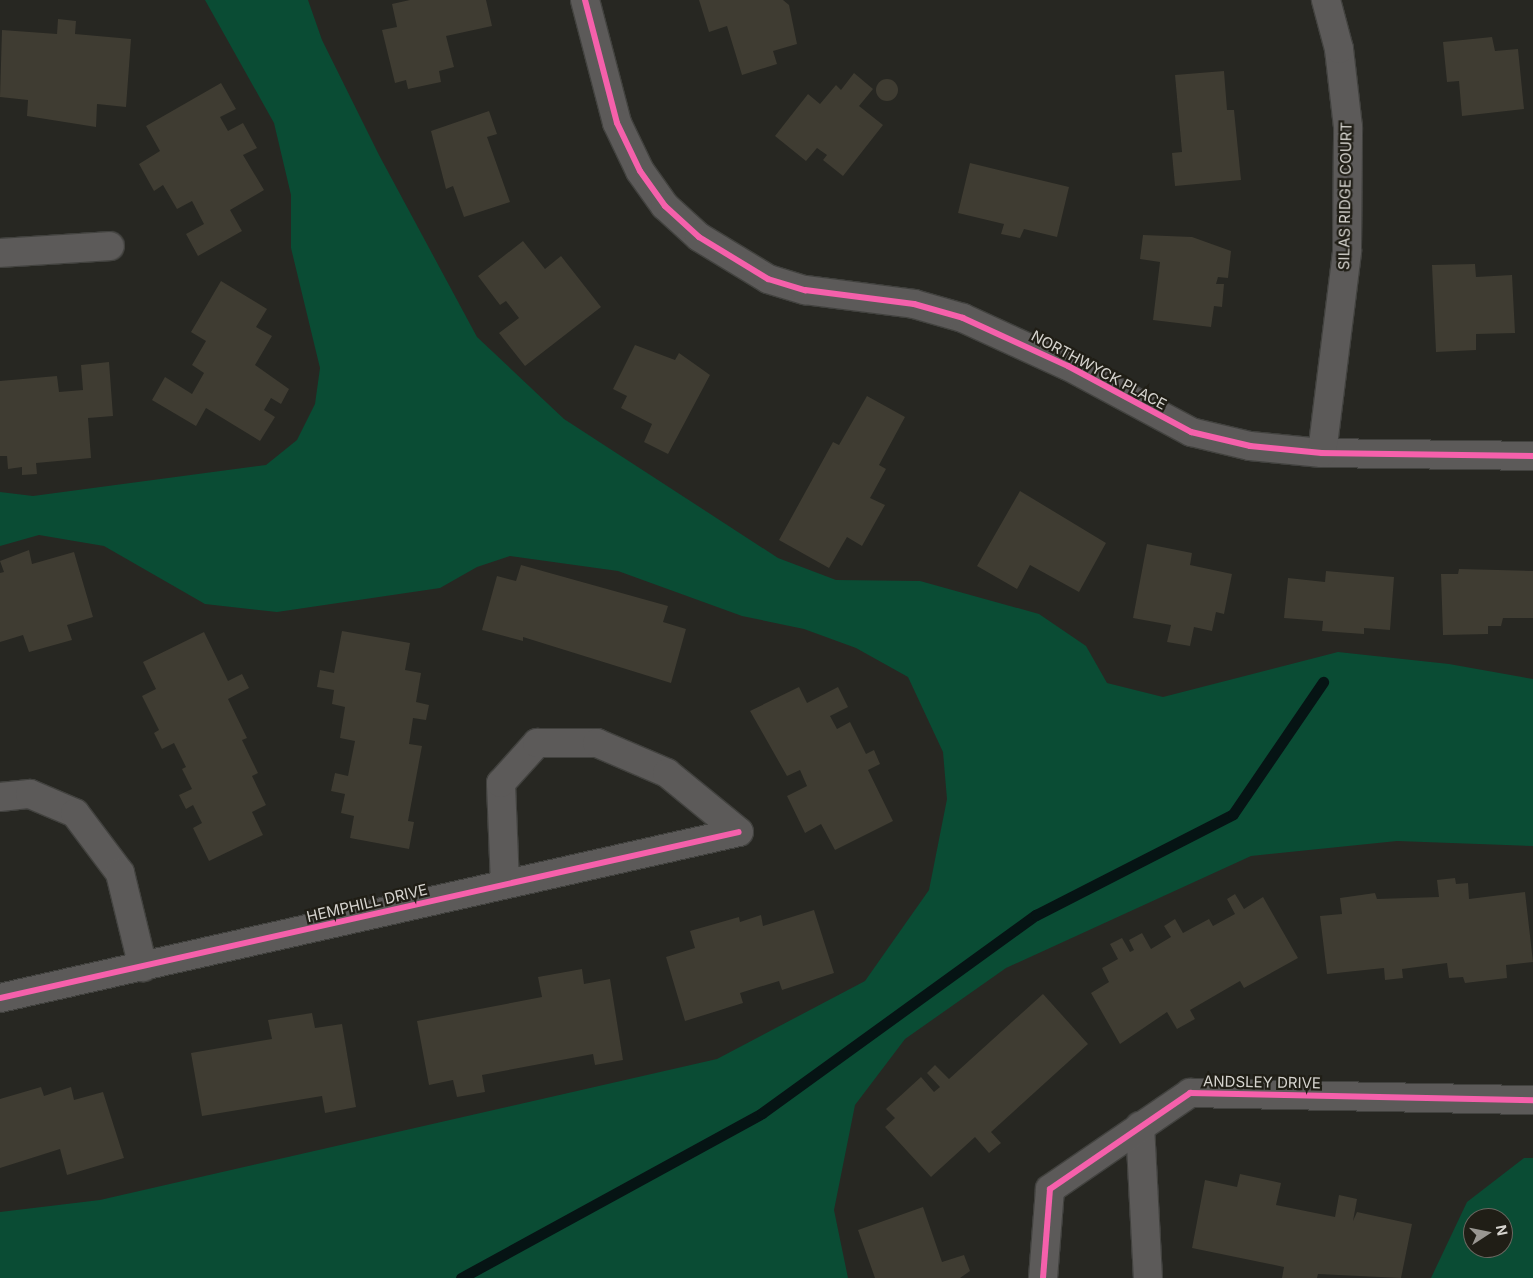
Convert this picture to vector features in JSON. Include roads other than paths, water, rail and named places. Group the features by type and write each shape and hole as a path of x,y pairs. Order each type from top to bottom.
{"street":[{"name":"NORTHWYCK PLACE","path":"585,0 617,123 640,171 665,206 725,256 768,280 805,290 914,304 963,318 1060,362 1190,432 1250,446 1322,454 1533,456"},
{"name":"SILAS RIDGE COURT","path":"1322,454 1347,251 1348,127 1339,49 1326,0"},
{"path":"0,253 110,246"},
{"name":"HEMPHILL DRIVE","path":"0,998 143,968 738,832 667,773 597,743 537,743 501,782 505,884"},
{"path":"0,797 30,794 75,813 120,873 143,968"},
{"name":"ANDSLEY DRIVE","path":"1043,1278 1050,1189 1190,1093 1533,1100"},
{"path":"1140,1126 1148,1278"}],"waterway":[{"path":"461,1278 762,1113 1036,915 1233,814 1323,682"}]}
